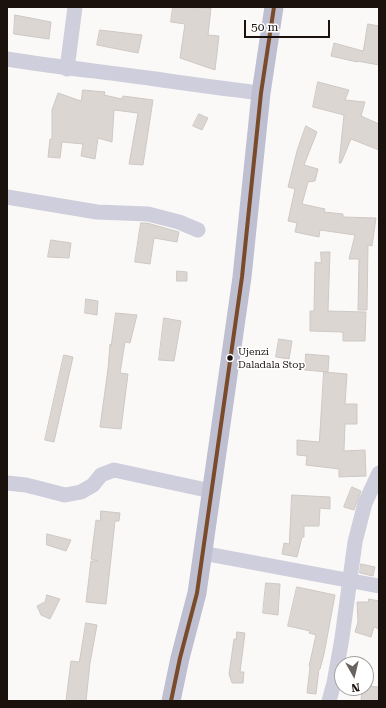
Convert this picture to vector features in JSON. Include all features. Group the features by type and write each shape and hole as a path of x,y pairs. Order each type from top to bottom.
{"main road":[{"path":"171,701 180,658 197,593 242,277 261,93 274,7"}],"street":[{"path":"68,69 75,7"},
{"path":"7,59 68,69 156,79 219,89 261,93"},
{"path":"7,197 97,212 148,214 179,222 198,230"},
{"path":"7,483 26,485 65,495 81,492 93,485 101,475 114,470 211,491"},
{"path":"329,701 342,638 355,542 365,503 379,473"},
{"path":"202,553 379,586"}],"building":[{"path":"173,7 211,8 208,35 219,36 215,70 180,58 185,24 171,22"},
{"path":"15,15 51,22 49,39 14,34"},
{"path":"368,24 379,26 379,65 331,56 334,43 363,51"},
{"path":"100,30 142,35 138,53 97,45"},
{"path":"318,82 349,90 345,100 365,102 361,116 379,124 379,150 351,139 341,163 339,163 344,115 313,107"},
{"path":"83,90 105,92 104,95 122,99 123,96 153,100 143,165 129,164 138,113 114,110 112,142 98,138 95,159 81,156 83,144 62,142 60,158 48,157 50,139 52,139 52,110 58,93 81,101"},
{"path":"199,114 208,118 202,130 193,126"},
{"path":"306,126 317,132 304,165 318,169 315,181 308,182 302,204 325,209 324,212 343,214 343,217 376,218 372,246 368,245 367,310 358,310 359,259 349,259 355,235 320,230 319,237 295,232 297,223 288,221 295,189 288,187 297,151"},
{"path":"141,223 147,223 179,232 177,242 154,238 150,264 135,262"},
{"path":"51,240 71,243 69,258 48,257"},
{"path":"321,252 330,252 328,311 366,312 365,341 343,341 343,332 310,331 310,311 314,311 315,262 321,263"},
{"path":"177,271 187,272 187,281 177,281"},
{"path":"86,299 98,301 97,315 85,313"},
{"path":"116,313 137,315 130,343 125,342 120,373 128,374 121,429 100,427 110,344 111,345"},
{"path":"164,318 181,321 174,361 159,360"},
{"path":"279,339 292,341 289,359 276,357"},
{"path":"306,354 329,356 328,372 305,370"},
{"path":"64,355 73,357 54,442 45,440"},
{"path":"324,372 347,374 345,404 357,404 357,424 345,424 344,451 365,450 366,476 339,477 339,469 306,465 307,456 297,455 297,440 319,442"},
{"path":"352,487 361,491 354,510 344,507"},
{"path":"292,495 330,497 330,509 320,508 319,526 304,526 304,537 302,537 297,557 282,554 284,543 289,544"},
{"path":"101,511 120,513 119,521 115,521 106,604 86,602 91,561 98,561 91,559 96,520 100,521"},
{"path":"47,534 71,540 66,551 47,545"},
{"path":"361,564 375,567 373,576 360,573"},
{"path":"266,583 280,584 278,615 263,613"},
{"path":"297,587 335,595 324,654 319,669 316,694 307,693 309,666 316,635 309,633 310,631 288,626"},
{"path":"47,595 60,599 50,619 41,615 37,606 45,602"},
{"path":"369,599 379,601 379,629 374,627 371,637 355,632 358,622 357,602 368,602"},
{"path":"86,623 97,625 90,663 86,701 66,701 71,661 79,662"},
{"path":"237,632 245,633 240,672 244,672 243,683 232,683 229,674 234,639 236,639"},
{"path":"374,687 379,687 379,701 361,701 361,696 374,696"}],"transit line":[{"path":"171,701 180,658 197,593 242,277 261,93 274,7"}],"place":[{"name":"Ujenzi Daladala Stop","path":"230,358"}]}
